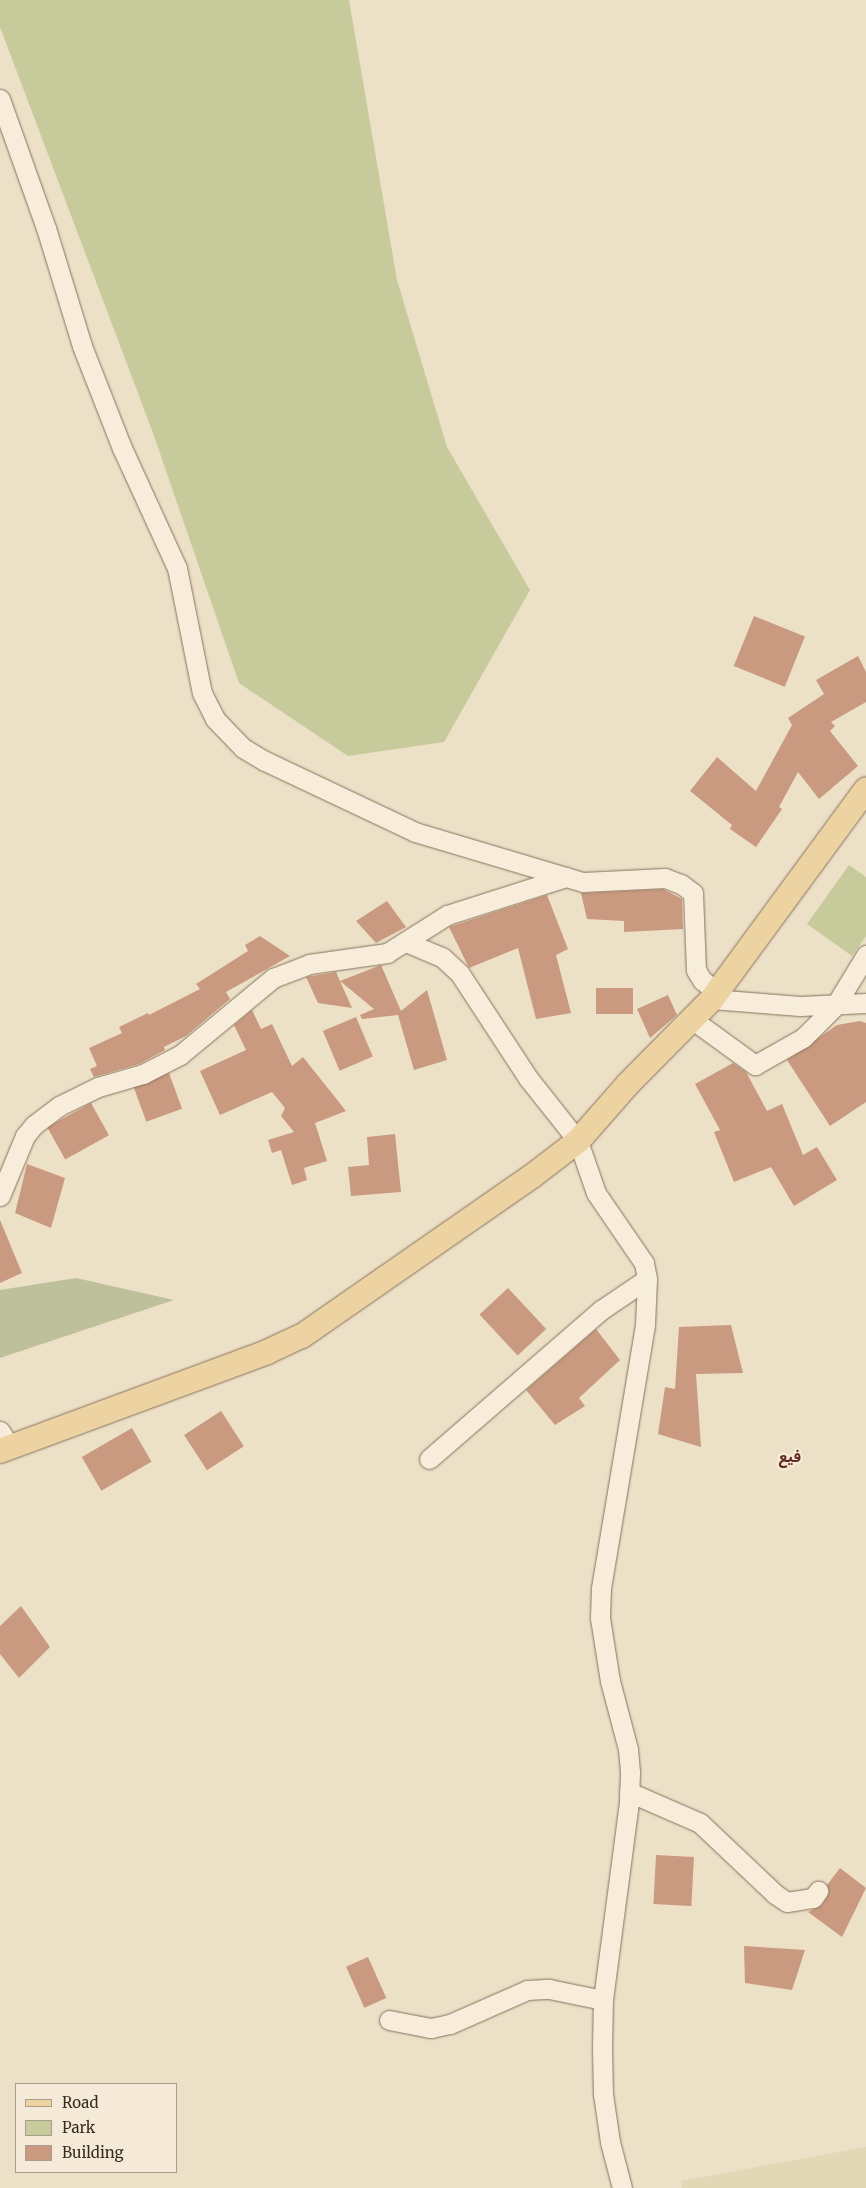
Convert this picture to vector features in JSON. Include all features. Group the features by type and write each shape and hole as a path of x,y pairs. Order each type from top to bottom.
{"main road":[{"path":"3,1443 267,1352 302,1336 531,1177 578,1141 628,1084 693,1020 714,996 866,789"}],"street":[{"path":"0,99 46,228 82,346 122,448 177,568 202,693 215,720 244,748 265,762 415,832 583,882 665,878 688,888 693,893 696,909 693,949 696,970 714,996 835,1006 866,1003"},
{"path":"0,1196 25,1136 59,1106 98,1087 143,1074 180,1055 273,978 309,964 379,956 406,942 447,915 566,877"},
{"path":"406,942 424,946 450,963 548,1107 578,1141 596,1193 644,1264 647,1279 645,1324 601,1588 600,1618 610,1681 628,1749 629,1792 604,2000 603,2094 610,2142 622,2188"},
{"path":"693,1020 754,1065 803,1038 835,1006 866,955"},
{"path":"429,1459 601,1310 647,1279"},
{"path":"629,1792 700,1823 775,1894 787,1902 813,1898 818,1891"},
{"path":"389,2020 431,2028 450,2024 527,1990 549,1989 604,2000"}],"shaded area":[{"path":"866,2147 866,2188 682,2188 681,2181"}],"green space":[{"path":"0,0 349,0 397,280 447,447 530,590 444,742 348,756 239,683 153,433 0,27"},
{"path":"849,865 866,877 866,936 852,956 807,924"},
{"path":"76,1278 174,1300 0,1358 0,1290"}],"building":[{"path":"754,616 805,637 785,687 734,666"},
{"path":"858,656 866,672 866,702 831,722 835,726 830,731 858,766 819,799 798,772 779,807 782,809 756,847 730,829 732,825 690,791 717,757 756,791 792,725 788,718 824,694 816,680"},
{"path":"663,889 682,899 683,929 624,932 624,921 587,919 581,893"},
{"path":"547,895 568,949 556,955 571,1013 536,1019 518,948 469,968 449,927"},
{"path":"387,901 406,927 376,943 356,921"},
{"path":"260,936 290,956 226,992 230,999 186,1036 164,1047 165,1050 139,1064 94,1077 90,1069 97,1066 89,1048 122,1033 119,1027 148,1013 149,1015 200,989 196,984 248,951 245,945"},
{"path":"381,965 401,1011 427,990 447,1060 414,1070 398,1015 362,1019 360,1015 374,1009 340,981"},
{"path":"336,972 352,1008 318,1003 306,977"},
{"path":"596,988 633,988 633,1014 596,1014"},
{"path":"668,995 677,1015 650,1038 637,1009"},
{"path":"252,1010 261,1029 272,1024 292,1066 303,1057 346,1111 315,1123 327,1161 304,1168 307,1180 292,1185 281,1150 272,1153 268,1140 294,1132 281,1116 285,1108 272,1092 220,1115 200,1071 246,1050 234,1025"},
{"path":"356,1017 373,1057 340,1071 323,1031"},
{"path":"860,1021 866,1023 866,1102 830,1126 787,1060 837,1025"},
{"path":"733,1063 746,1072 767,1111 782,1104 803,1155 817,1147 837,1180 794,1206 771,1167 734,1182 714,1132 720,1130 695,1084"},
{"path":"169,1073 182,1109 146,1122 133,1086"},
{"path":"91,1103 109,1135 65,1160 47,1127"},
{"path":"395,1134 401,1192 351,1196 348,1167 369,1165 367,1137"},
{"path":"27,1164 65,1178 51,1228 15,1213"},
{"path":"0,1220 22,1273 0,1283"},
{"path":"508,1288 546,1329 518,1356 479,1315"},
{"path":"731,1325 743,1373 696,1374 701,1447 658,1434 665,1387 675,1389 679,1327"},
{"path":"596,1329 620,1360 579,1398 585,1406 555,1425 526,1390"},
{"path":"221,1411 244,1446 207,1470 184,1435"},
{"path":"132,1428 152,1462 101,1491 82,1457"},
{"path":"21,1606 50,1647 19,1678 0,1654 0,1626"},
{"path":"656,1855 694,1857 691,1906 653,1904"},
{"path":"840,1868 866,1888 842,1937 808,1912 822,1905 829,1893 827,1885"},
{"path":"744,1946 805,1950 792,1990 745,1983"},
{"path":"368,1957 386,1998 364,2008 346,1967"}],"district":[{"name":"فيع","path":"790,1457"}]}
